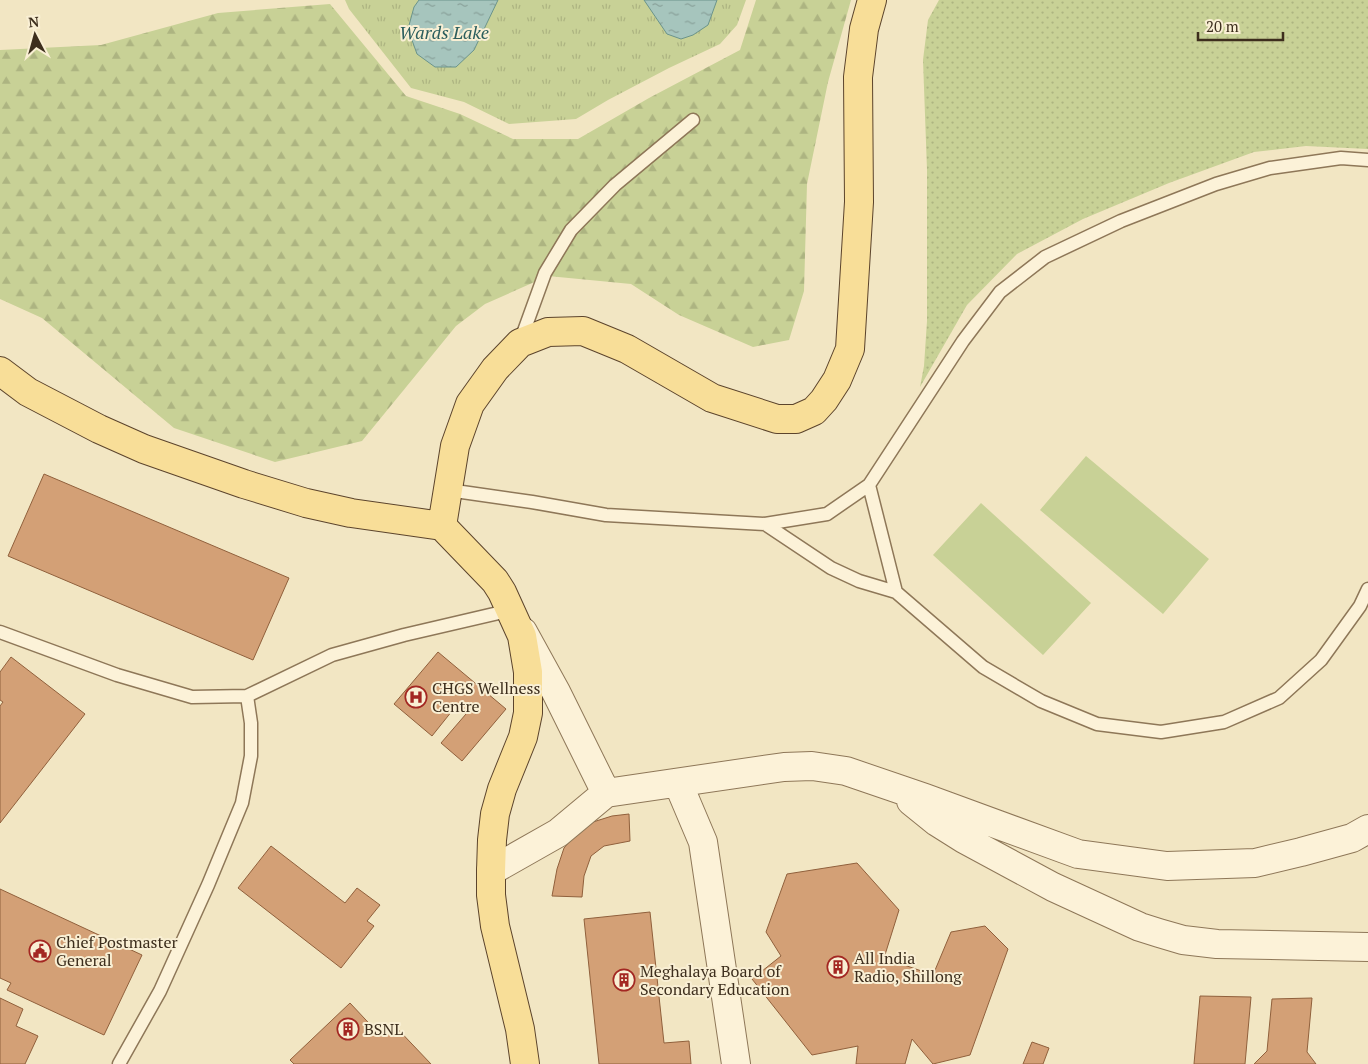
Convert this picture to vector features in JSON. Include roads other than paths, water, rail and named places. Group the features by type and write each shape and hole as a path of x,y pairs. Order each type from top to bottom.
{"main road":[{"path":"442,526 456,446 470,404 495,369 520,343 548,332 583,331 627,349 712,398 777,419 796,419 814,411 824,400 837,380 850,349 859,202 858,77 864,29 872,0"},
{"path":"0,372 28,392 99,429 144,449 244,484 306,503 351,513 442,526 495,581 514,616 527,656 528,713 523,737 502,789 495,814 491,871 491,895 495,926 520,1029 525,1064"}],"street":[{"path":"514,616 556,692 606,793"},
{"path":"491,871 558,833 606,793 784,767 812,766 846,771 1078,854 1167,866 1255,863 1352,838 1368,829"},
{"path":"877,781 916,804 937,822 964,839 1052,887 1140,927 1183,940 1217,944 1368,947"},
{"path":"678,783 703,842 736,1064"}],"lane":[{"path":"520,343 545,273 571,230 615,186 693,120"},
{"path":"448,490 606,515 765,524 827,514 869,485 974,327 1000,292 1045,256 1121,222 1216,184 1270,168 1341,158 1368,160"},
{"path":"869,485 896,592"},
{"path":"765,524 831,568 859,581 896,592 983,667 1041,701 1097,724 1161,732 1224,722 1279,698 1321,660 1360,606 1368,589"},
{"path":"0,632 117,675 192,697 247,696 332,654 404,635 514,616"},
{"path":"119,1064 160,991 208,885 242,803 251,756 251,723 247,696"}],"water":[{"name":"Wards Lake","path":"419,0 498,0 474,50 456,67 435,67 417,54 408,29 414,7"},
{"path":"644,0 717,0 708,25 693,35 681,39 667,34"}],"place":[{"name":"CHGS Wellness Centre","path":"416,697"},
{"name":"Chief Postmaster General","path":"40,951"},
{"name":"All India Radio, Shillong","path":"838,967"},
{"name":"Meghalaya Board of Secondary Education","path":"624,980"},
{"name":"BSNL","path":"348,1029"}]}
